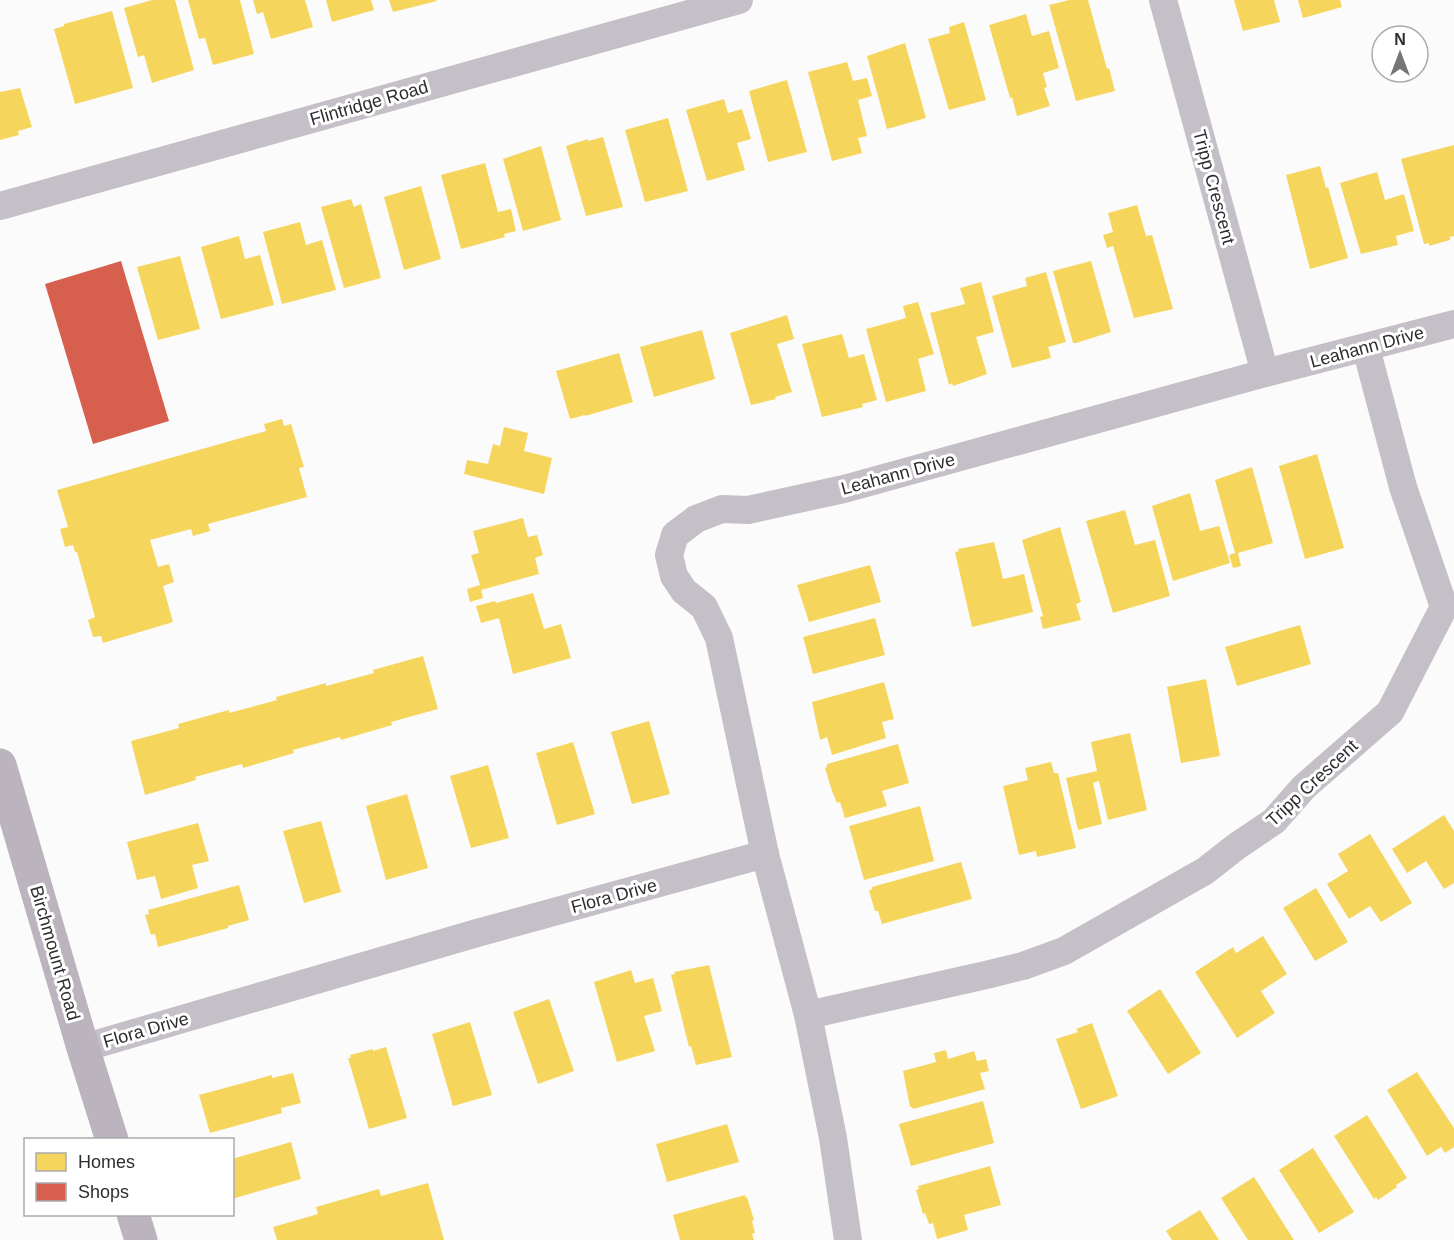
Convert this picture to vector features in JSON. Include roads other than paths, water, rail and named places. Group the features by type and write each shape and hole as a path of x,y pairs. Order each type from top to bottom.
{"main road":[{"name":"Birchmount Road","path":"0,765 111,1138"},
{"path":"133,1216 141,1240"}],"street":[{"name":"Flintridge Road","path":"0,206 739,0"},
{"name":"Tripp Crescent","path":"1163,0 1265,373"},
{"name":"Leahann Drive","path":"765,854 719,639 704,608 684,591 674,576 669,555 675,535 696,519 722,509 748,510 844,489 1265,373 1454,324"},
{"name":"Tripp Crescent","path":"808,1015 996,973 1064,951 1205,871 1274,821 1304,787 1389,712 1444,607 1403,488 1366,348"},
{"path":"765,854 808,1015 833,1138 848,1240"},
{"name":"Flora Drive","path":"83,1048 477,933 765,854"}]}
